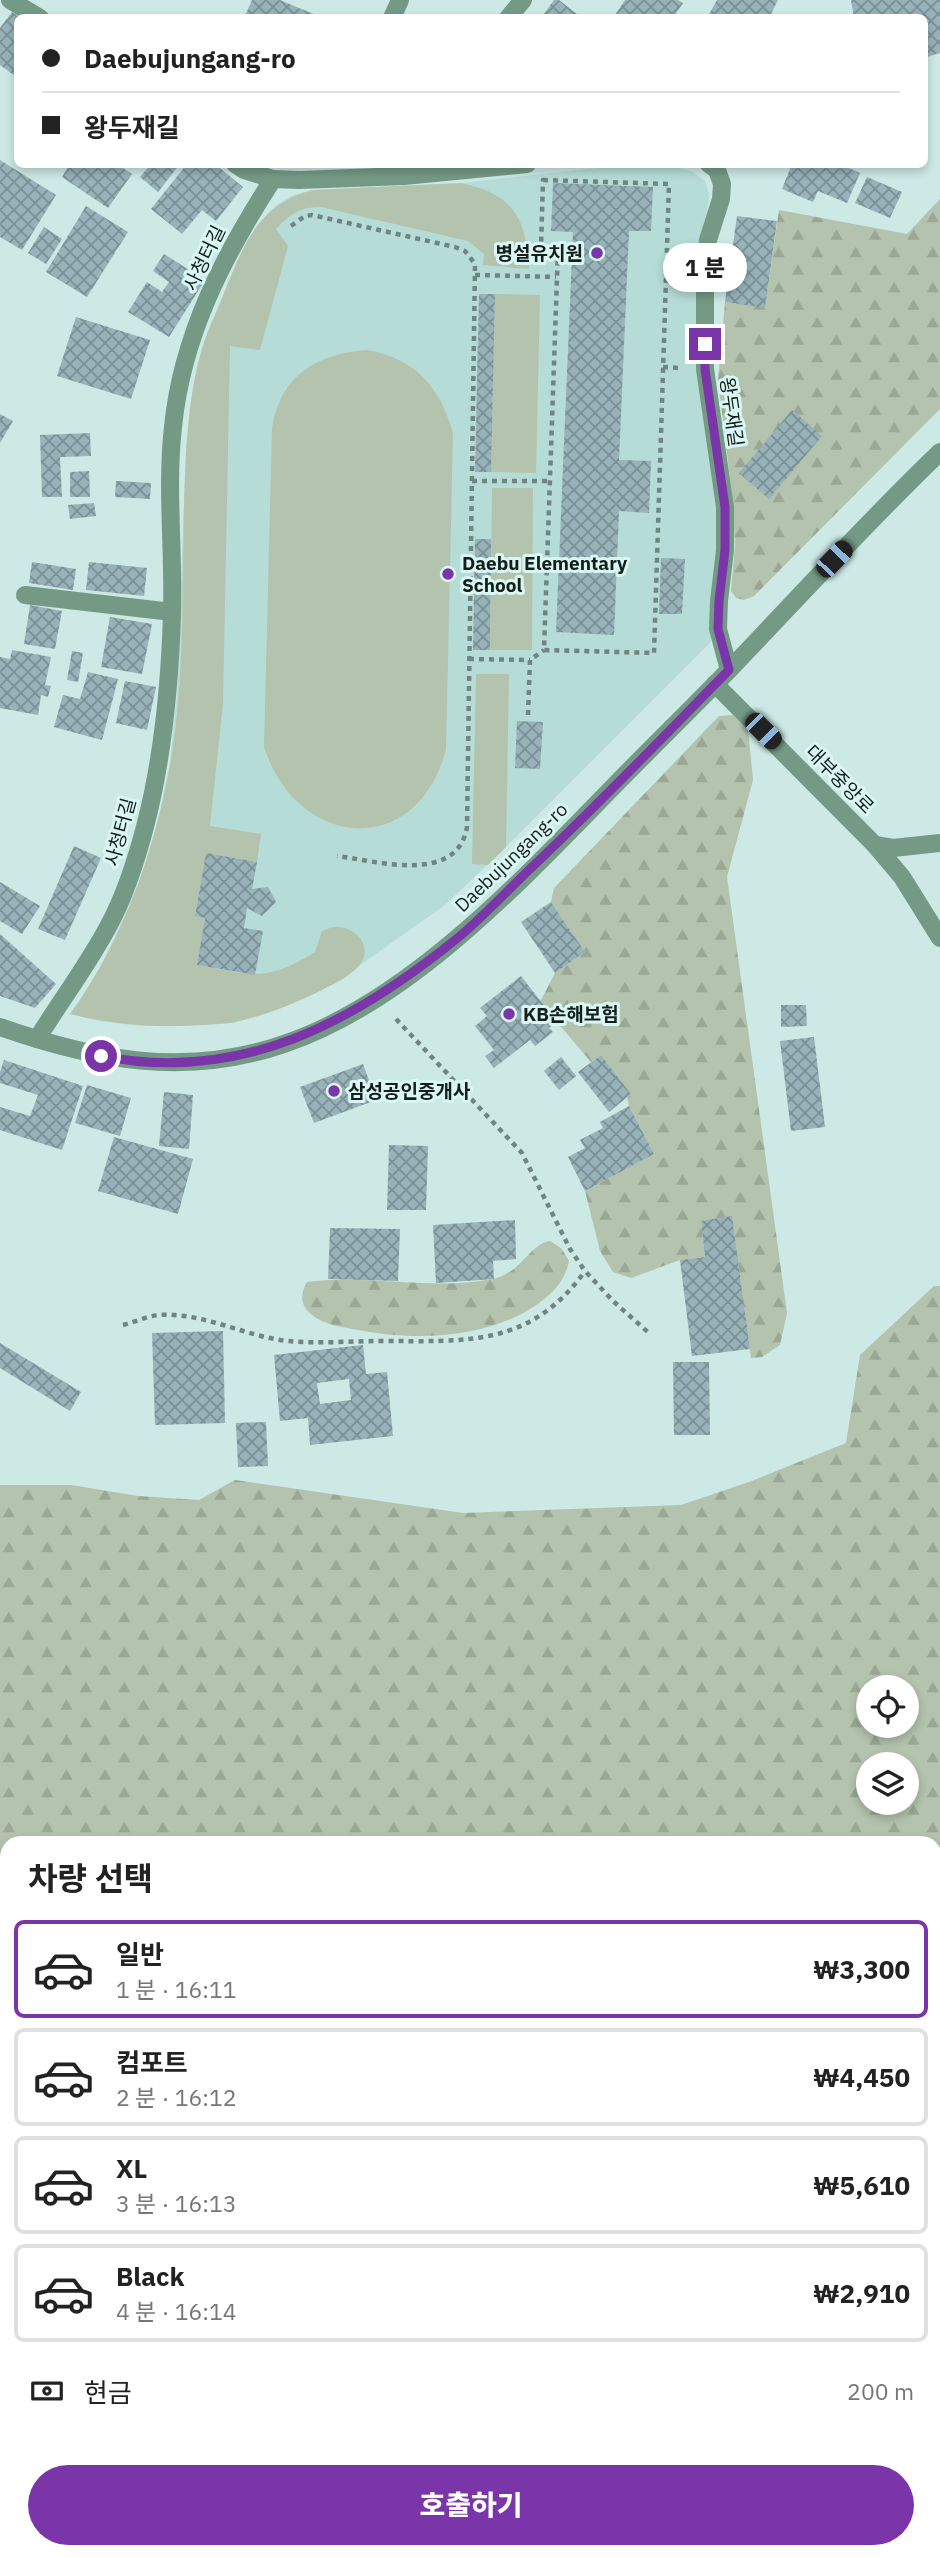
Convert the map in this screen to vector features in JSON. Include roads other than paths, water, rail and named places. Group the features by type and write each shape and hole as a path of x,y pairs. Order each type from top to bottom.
{"street":[{"path":"10,0 33,14"},
{"path":"511,14 523,0"},
{"path":"241,168 273,179 299,180 404,176 486,168"},
{"path":"299,180 307,168"},
{"name":"왕두재길","path":"714,168 722,184 721,199 708,240 705,269 705,369 725,507 725,550 718,629 729,670"},
{"name":"사청터길","path":"37,1039 108,927 129,878 146,823 157,767 166,694 172,612 169,476 173,425 181,378 193,333 212,285 233,243 273,179"},
{"name":"Daebujungang-ro","path":"0,1027 79,1052 123,1060 164,1063 212,1060 246,1055 285,1044 328,1026 378,997 462,934 562,838 729,670 887,503 940,452"},
{"path":"25,595 172,612"},
{"name":"대부중앙로","path":"715,684 875,845 902,877 940,938"},
{"path":"875,845 892,848 940,843"}],"place":[{"name":"병설유치원","path":"597,253"},
{"name":"Daebu Elementary School","path":"448,574"},
{"name":"KB손해보험","path":"509,1014"},
{"name":"삼성공인중개사","path":"334,1091"}]}
